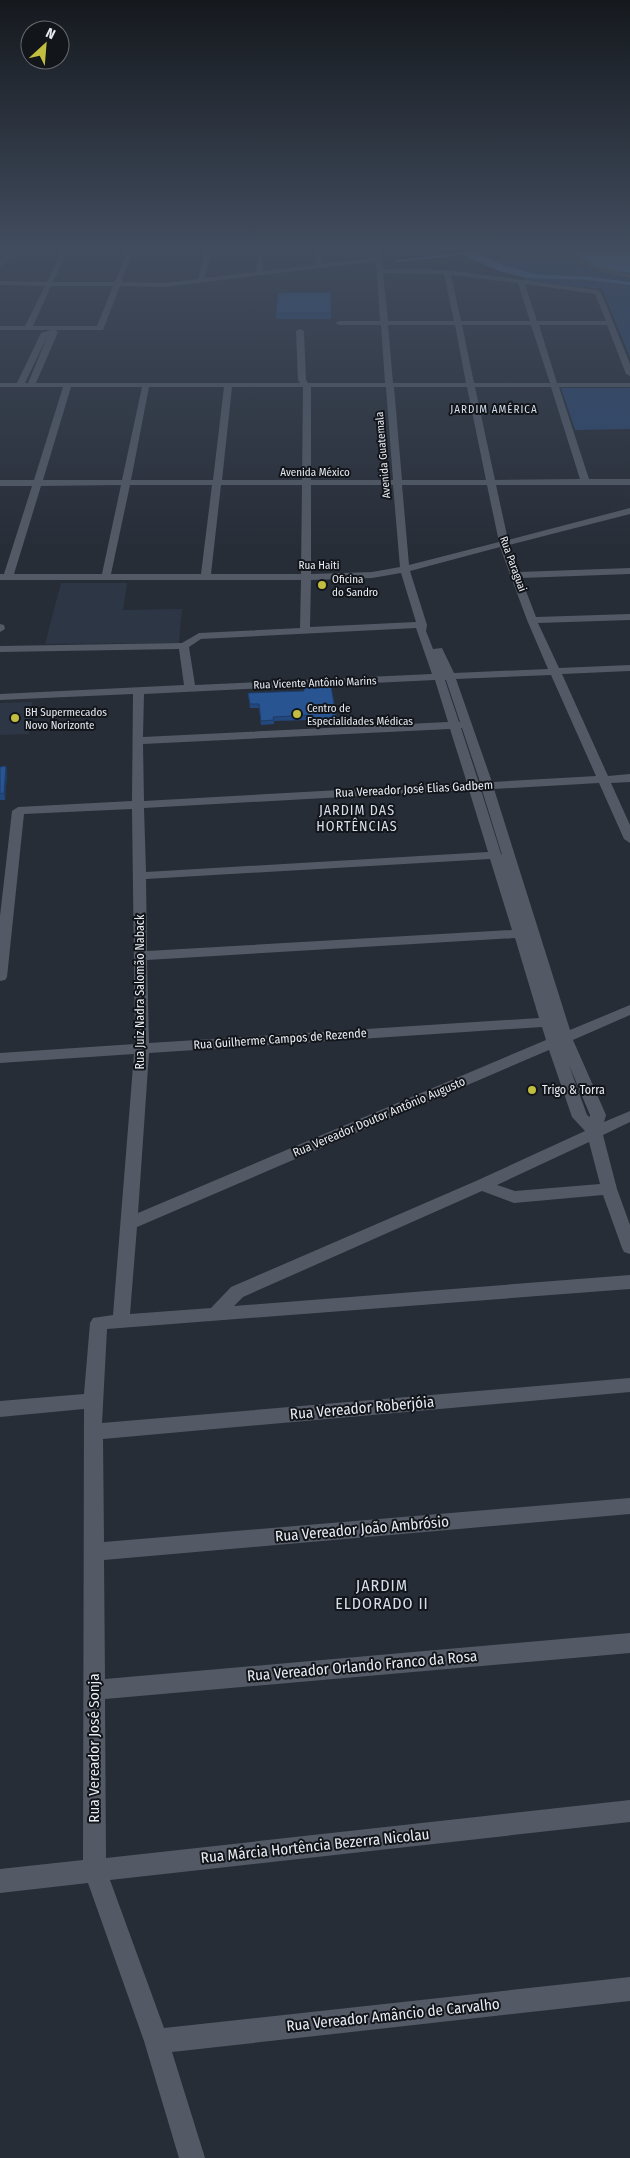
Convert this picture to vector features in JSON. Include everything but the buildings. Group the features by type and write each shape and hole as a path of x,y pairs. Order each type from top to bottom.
{"street":[{"path":"20,385 36,351"},
{"path":"31,385 47,351"},
{"path":"301,351 302,380 308,388 305,630"},
{"name":"Avenida Guatemala","path":"386,351 405,569 422,625 421,630 445,677 481,786"},
{"name":"Rua Paraguai","path":"464,351 504,544 532,620 577,716 630,839"},
{"path":"543,351 586,483"},
{"path":"620,351 630,374"},
{"path":"34,355 45,355"},
{"path":"0,385 630,385"},
{"path":"4,577 38,483 68,385"},
{"path":"106,577 146,385"},
{"path":"206,577 228,385"},
{"name":"Avenida México","path":"0,483 491,484 630,482"},
{"name":"Rua Haiti","path":"4,577 307,577 372,575 405,569 630,511"},
{"path":"517,575 630,571"},
{"path":"532,620 630,616"},
{"path":"0,649 184,646 199,636 422,625"},
{"path":"184,646 190,688"},
{"name":"Rua Vicente Antônio Marins","path":"0,697 630,668"},
{"name":"Rua Juiz Nadra Salomão Naback","path":"121,1322 142,1048 138,876 139,804 137,740 139,691"},
{"path":"137,740 460,725"},
{"name":"Rua Vereador José Elias Gadbem","path":"0,977 18,811 630,778"},
{"path":"481,786 496,856 526,934"},
{"path":"481,786 560,1041 580,1117 594,1131 609,1189 630,1248"},
{"path":"138,876 496,856"},
{"path":"141,956 526,934"},
{"name":"Rua Vereador Doutor Antônio Augusto","path":"128,1224 630,1010"},
{"name":"Rua Guilherme Campos de Rezende","path":"0,1058 554,1021"},
{"path":"217,1313 236,1292 482,1185 594,1131 630,1116"},
{"path":"482,1185 514,1197 609,1189"},
{"path":"121,1322 630,1282"},
{"name":"Rua Vereador José Sonja","path":"121,1322 99,1323 93,1401 94,1870 156,2041 192,2158"},
{"name":"Rua Vereador Roberjóia","path":"93,1432 630,1385"},
{"path":"0,1409 93,1401"},
{"name":"Rua Vereador João Ambrósio","path":"94,1552 630,1506"},
{"name":"Rua Vereador Orlando Franco da Rosa","path":"94,1690 630,1643"},
{"name":"Rua Márcia Hortência Bezerra Nicolau","path":"0,1881 630,1811"},
{"name":"Rua Vereador Amâncio de Carvalho","path":"156,2041 630,1989"}],"shaded area":[{"path":"561,388 630,388 630,429 575,430"},
{"path":"61,583 127,583 123,610 182,609 179,643 45,644"},
{"name":"BH Supermecados Novo Norizonte","path":"32,702 29,734 0,735 0,703"}],"place":[{"name":"Oficina do Sandro","path":"322,585"},
{"name":"Centro de Especialidades Médicas","path":"297,714"},
{"name":"BH Supermecados Novo Norizonte","path":"15,718"},
{"name":"Trigo & Torra","path":"532,1090"}],"district":[{"name":"JARDIM AMÉRICA","path":"494,409"},
{"name":"JARDIM DAS HORTÊNCIAS","path":"357,818"},
{"name":"JARDIM ELDORADO II","path":"382,1594"}]}
